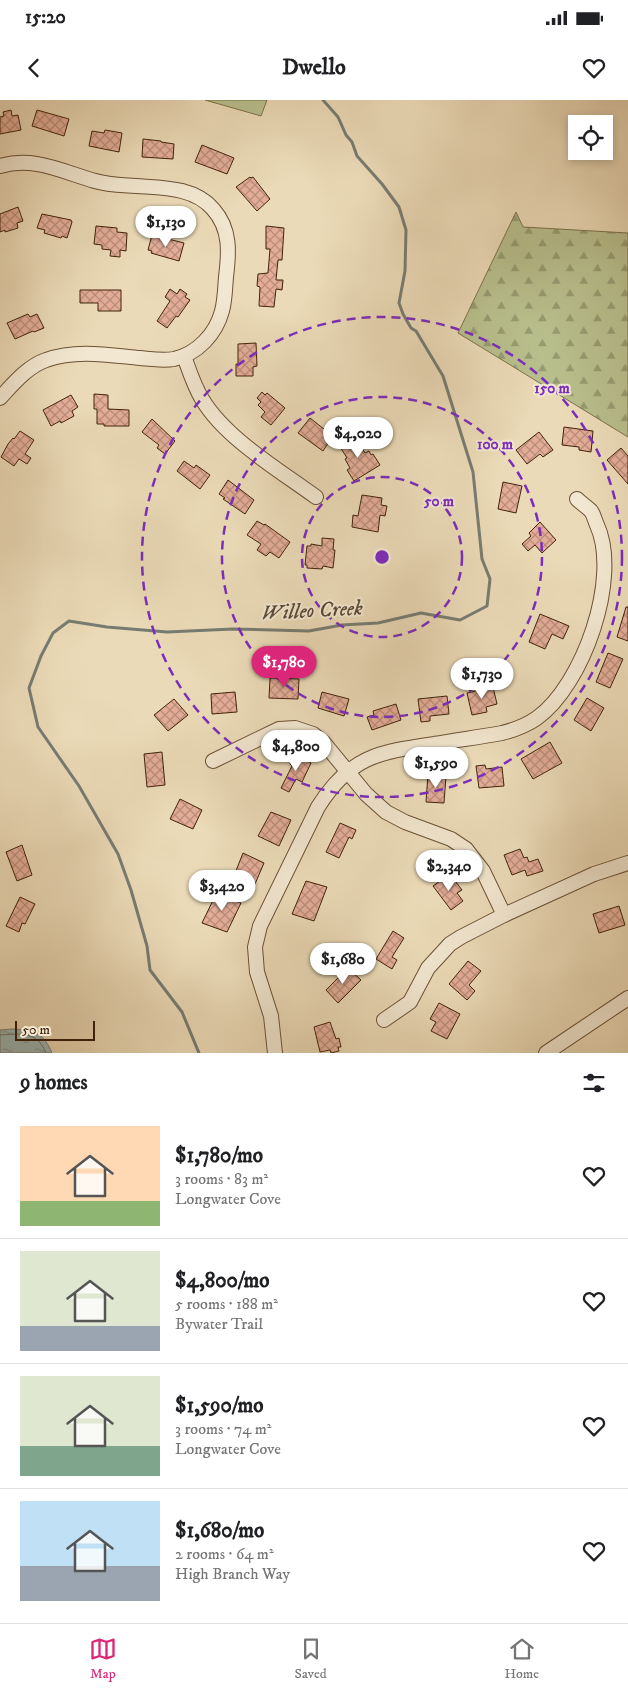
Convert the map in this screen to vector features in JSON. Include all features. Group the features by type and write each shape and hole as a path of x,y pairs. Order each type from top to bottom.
{"street":[{"path":"0,166 12,163 33,162 106,184 177,190 200,198 213,209 223,224 228,242 224,302 214,330 197,348 184,356 164,360 86,353 55,357 39,363 22,376 0,398"},
{"path":"184,356 201,398 223,426 316,497"},
{"path":"276,1053 271,1016 257,972 255,959 257,936 277,890 318,807 337,782 360,762 387,752 514,730 537,719 555,702 576,670 591,637 600,610 605,574 605,553 600,532 591,512 577,498"},
{"path":"213,761 279,729 295,728 313,734 324,743 366,794 386,812 405,822 451,839 466,849 483,871 504,915"},
{"path":"384,1020 410,1002 428,968 450,944 504,915 594,874 628,863"},
{"path":"546,1053 628,998"}],"green space":[{"path":"205,100 267,100 261,116"},
{"path":"516,212 523,227 628,233 628,437 458,333"}],"water":[{"path":"0,1030 32,1031 41,1036 52,1053 0,1053"}],"building":[{"path":"11,110 12,116 18,115 21,130 0,134 0,117 4,116 3,112"},
{"path":"37,110 69,119 64,136 32,126"},
{"path":"105,130 122,133 119,152 89,146 92,131 104,133"},
{"path":"143,139 174,144 173,159 142,157"},
{"path":"202,145 234,158 227,174 195,162"},
{"path":"250,177 253,177 270,199 257,211 236,187"},
{"path":"18,207 23,221 17,223 18,228 0,232 0,214"},
{"path":"42,214 71,220 67,238 44,233 45,230 37,228"},
{"path":"96,226 117,228 117,232 127,233 126,251 120,250 120,257 110,256 111,250 102,249 102,245 94,244"},
{"path":"266,226 284,228 282,260 278,260 276,280 283,280 282,290 276,289 274,307 259,306 260,287 257,286 258,274 268,273 270,249 266,249"},
{"path":"152,235 184,243 179,261 151,253 152,251 148,250"},
{"path":"170,289 177,294 180,289 187,294 185,297 190,300 178,317 176,316 167,328 157,321 170,301 165,297"},
{"path":"80,290 121,290 121,311 98,311 98,303 80,303"},
{"path":"28,314 30,317 37,314 44,328 15,339 7,323"},
{"path":"256,343 257,366 253,367 253,376 236,376 238,344"},
{"path":"262,392 265,395 267,393 285,408 271,425 261,417 265,412 258,405 261,402 257,398"},
{"path":"94,394 108,395 108,409 129,410 129,426 104,426 104,424 97,424"},
{"path":"71,395 78,407 72,411 74,416 51,426 43,410"},
{"path":"310,418 329,433 327,436 331,439 323,451 298,433"},
{"path":"152,419 175,441 165,454 157,448 159,445 142,432"},
{"path":"564,427 593,431 591,452 579,450 579,447 562,445"},
{"path":"20,431 34,440 25,454 31,458 27,464 19,459 14,466 1,457 8,444"},
{"path":"539,432 553,450 543,457 540,454 527,464 516,450"},
{"path":"355,436 365,453 369,451 371,455 373,454 380,465 354,481 347,470 350,468 345,459 347,458 339,445"},
{"path":"621,448 628,456 628,484 607,460"},
{"path":"184,461 194,468 196,465 210,475 200,489 177,471"},
{"path":"228,480 254,500 245,514 223,499 225,498 219,494"},
{"path":"503,482 522,486 516,513 498,509"},
{"path":"362,495 382,498 381,505 387,506 385,516 380,515 378,532 352,527 353,515 358,516"},
{"path":"257,521 265,524 290,542 279,558 270,552 266,556 257,550 261,544 247,535"},
{"path":"540,522 556,540 542,553 535,545 528,551 522,544 531,536 529,533"},
{"path":"322,538 334,539 333,568 323,566 322,569 307,568 307,565 305,565 307,546 311,546 311,544 322,546"},
{"path":"626,607 628,607 628,641 617,637"},
{"path":"540,614 569,626 563,639 552,634 545,649 529,642"},
{"path":"608,653 623,659 610,688 596,682"},
{"path":"270,678 299,679 298,699 269,698"},
{"path":"493,687 497,704 486,707 487,712 472,715 467,693"},
{"path":"235,692 237,712 212,714 211,694"},
{"path":"322,692 349,699 344,716 318,708"},
{"path":"447,696 449,714 430,716 430,721 421,722 418,699"},
{"path":"587,698 604,708 591,731 574,720"},
{"path":"174,699 188,715 168,731 154,715"},
{"path":"396,704 401,720 372,730 367,717 374,715 373,711"},
{"path":"550,742 562,763 533,779 521,759"},
{"path":"162,752 165,785 147,787 144,754"},
{"path":"295,754 311,763 302,782 296,779 289,792 281,788 292,766 290,764"},
{"path":"485,765 486,769 502,767 504,786 479,788 476,766"},
{"path":"428,774 446,776 444,803 426,802"},
{"path":"180,799 202,810 193,829 170,819"},
{"path":"271,812 291,820 279,846 258,836"},
{"path":"340,823 356,830 352,839 349,837 339,858 326,852"},
{"path":"22,845 32,875 17,881 6,852"},
{"path":"520,849 524,858 527,857 529,862 538,859 543,871 527,876 525,870 512,875 504,855"},
{"path":"243,853 264,863 252,891 232,881"},
{"path":"450,874 462,890 457,893 463,901 451,910 433,886"},
{"path":"306,881 327,887 314,921 292,914"},
{"path":"217,892 241,903 227,932 202,923"},
{"path":"20,897 35,904 25,924 22,923 19,932 6,926"},
{"path":"619,906 625,925 599,933 593,914"},
{"path":"393,931 404,938 392,957 397,960 392,969 376,959"},
{"path":"468,961 481,971 469,985 475,991 467,1000 449,984"},
{"path":"348,968 361,980 338,1003 326,990"},
{"path":"439,1003 460,1014 447,1039 431,1031 436,1022 430,1019"},
{"path":"330,1022 336,1039 339,1038 341,1047 338,1047 339,1051 331,1053 330,1050 320,1052 314,1027"}],"waterway":[{"name":"Willeo Creek","path":"199,1053 182,1012 150,970 147,946 131,890 118,854 79,786 38,727 29,688 41,656 53,633 69,621 107,627 167,632 233,629 309,631 342,625 378,623 421,613 460,620 487,606 490,579 482,559 473,472 443,376 416,331 411,328 399,303 405,271 406,230 399,207 357,156 352,142 346,135 338,117 323,100"}]}
